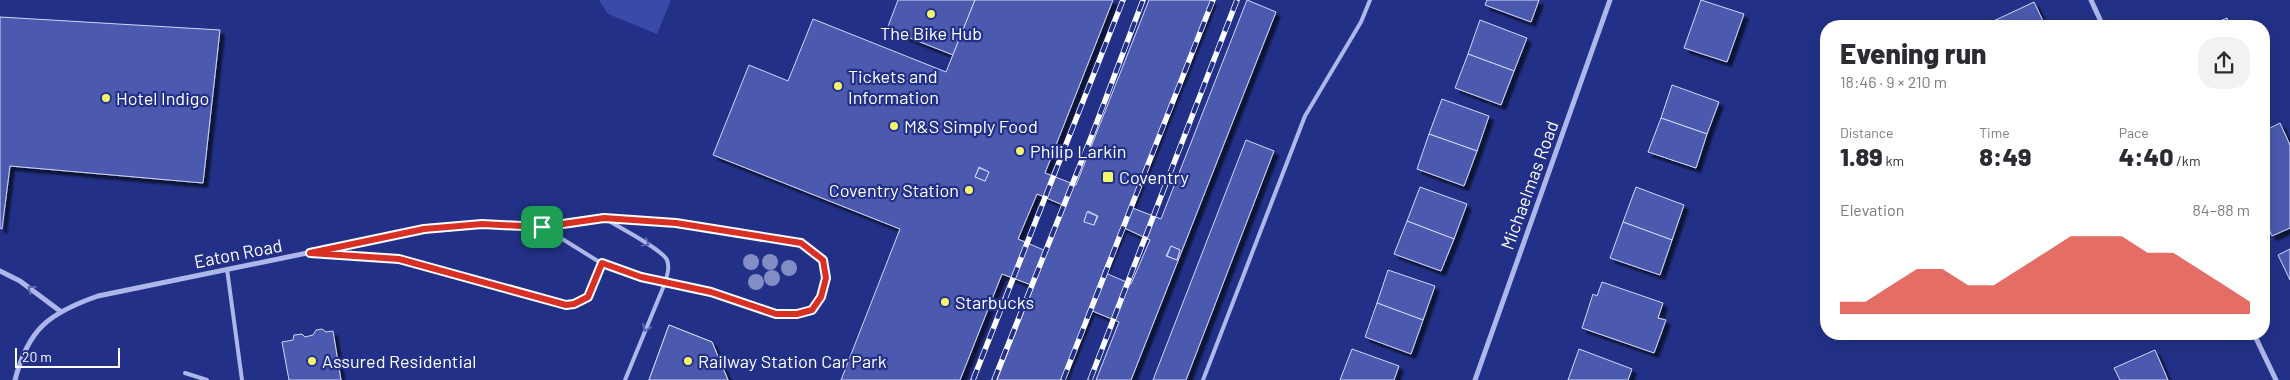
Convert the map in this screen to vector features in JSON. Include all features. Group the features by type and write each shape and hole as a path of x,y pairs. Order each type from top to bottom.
{"street":[{"name":"Michaelmas Road","path":"1475,380 1610,0"},
{"path":"2091,0 2100,20"},
{"name":"Eaton Road","path":"15,380 18,366 31,339 45,322 60,311 98,296 424,229 482,224 542,227"},
{"path":"0,271 20,281 60,311"},
{"path":"2257,340 2276,380"}],"lane":[{"path":"1203,380 1305,116 1361,22 1370,0"},
{"path":"604,218 676,223 801,243 823,260 826,278 821,297 812,310 797,314 776,314 711,292 665,283 602,263 542,227 604,218"},
{"path":"604,218 660,251 667,260 669,270 625,380"},
{"path":"310,253 399,259 566,305 574,304 588,297 602,263"},
{"path":"227,269 242,380"},
{"path":"185,373 207,380"}],"shaded area":[{"path":"599,0 671,0 657,34 608,14"}],"building":[{"name":"The Bike Hub","path":"898,0 975,0 953,55 887,29"},
{"name":"Coventry Station","path":"975,0 1113,0 1045,173 1076,185 1149,0 1212,0 1130,207 1161,219 1247,0 1276,12 1131,380 1096,380 1119,322 1090,310 1062,380 997,380 1034,286 1002,274 960,380 841,380 900,229 713,155 749,65 788,81 813,19 946,72","holes":["1037,194 1065,206 1046,251 1018,239","1122,227 1150,240 1131,284 1103,272"]},
{"path":"1487,0 1539,0 1531,22 1485,5"},
{"path":"1701,0 1744,14 1727,62 1684,48"},
{"path":"2034,2 2043,20 1996,20"},
{"name":"Hotel Indigo","path":"0,17 220,30 203,183 10,166 2,229 0,228"},
{"path":"1480,20 1527,38 1514,71 1468,54"},
{"path":"1468,54 1514,71 1501,105 1455,88"},
{"path":"1672,85 1719,102 1707,134 1661,118"},
{"path":"1442,99 1489,116 1477,151 1429,134"},
{"path":"1661,118 1707,134 1696,168 1648,152"},
{"path":"2280,123 2290,145 2290,228 2272,236 2270,232 2270,128"},
{"path":"1429,134 1477,151 1464,186 1417,169"},
{"path":"1246,140 1274,151 1186,380 1153,380"},
{"path":"979,167 989,172 985,181 975,177"},
{"path":"979,168 989,172 985,181 975,177"},
{"path":"1420,187 1467,204 1454,239 1407,221"},
{"path":"1636,187 1684,205 1672,240 1623,222"},
{"path":"1088,211 1098,216 1094,225 1084,221"},
{"path":"1087,212 1097,216 1094,225 1084,222"},
{"path":"1407,221 1454,239 1441,271 1394,254"},
{"path":"1623,222 1672,240 1660,275 1610,258"},
{"path":"1171,246 1180,250 1177,260 1166,256"},
{"path":"1171,246 1180,250 1177,260 1167,256"},
{"path":"2290,249 2290,280 2278,255"},
{"path":"1388,270 1435,286 1423,320 1377,303"},
{"path":"1602,282 1663,303 1658,318 1666,320 1654,353 1582,328 1593,294 1597,296"},
{"path":"1377,303 1423,320 1411,354 1365,337"},
{"name":"Railway Station Car Park","path":"669,325 712,342 728,380 649,380"},
{"name":"Railway Station Car Park","path":"669,325 712,342 728,380 649,380"},
{"name":"Assured Residential","path":"322,329 326,332 333,331 341,380 289,380 282,342 293,340 294,335 302,334 305,337 313,335 316,330"},
{"path":"1352,349 1399,366 1394,380 1340,380"},
{"path":"1579,349 1632,369 1628,380 1568,380"},
{"path":"2155,350 2168,380 2120,380 2114,368"}],"railway":[{"path":"973,380 1123,0"},
{"path":"994,380 1092,135 1143,0"},
{"path":"1063,380 1213,0"},
{"path":"1090,380 1237,0"}],"place":[{"name":"The Bike Hub","path":"931,14"},
{"name":"Tickets and Information","path":"838,86"},
{"name":"Hotel Indigo","path":"106,98"},
{"name":"M&S Simply Food","path":"894,126"},
{"name":"Philip Larkin","path":"1020,151"},
{"name":"Coventry","path":"1108,177"},
{"name":"Coventry Station","path":"969,190"},
{"name":"Starbucks","path":"945,302"},
{"name":"Assured Residential","path":"312,361"},
{"name":"Railway Station Car Park","path":"688,361"}],"route":[{"path":"604,218 676,223 801,243 823,260 826,278 821,297 812,310 797,314 776,314 711,292 641,277 602,263 588,297 574,304 566,305 484,284 399,259 310,253 387,235 424,229 482,224 542,227 604,218"}]}
